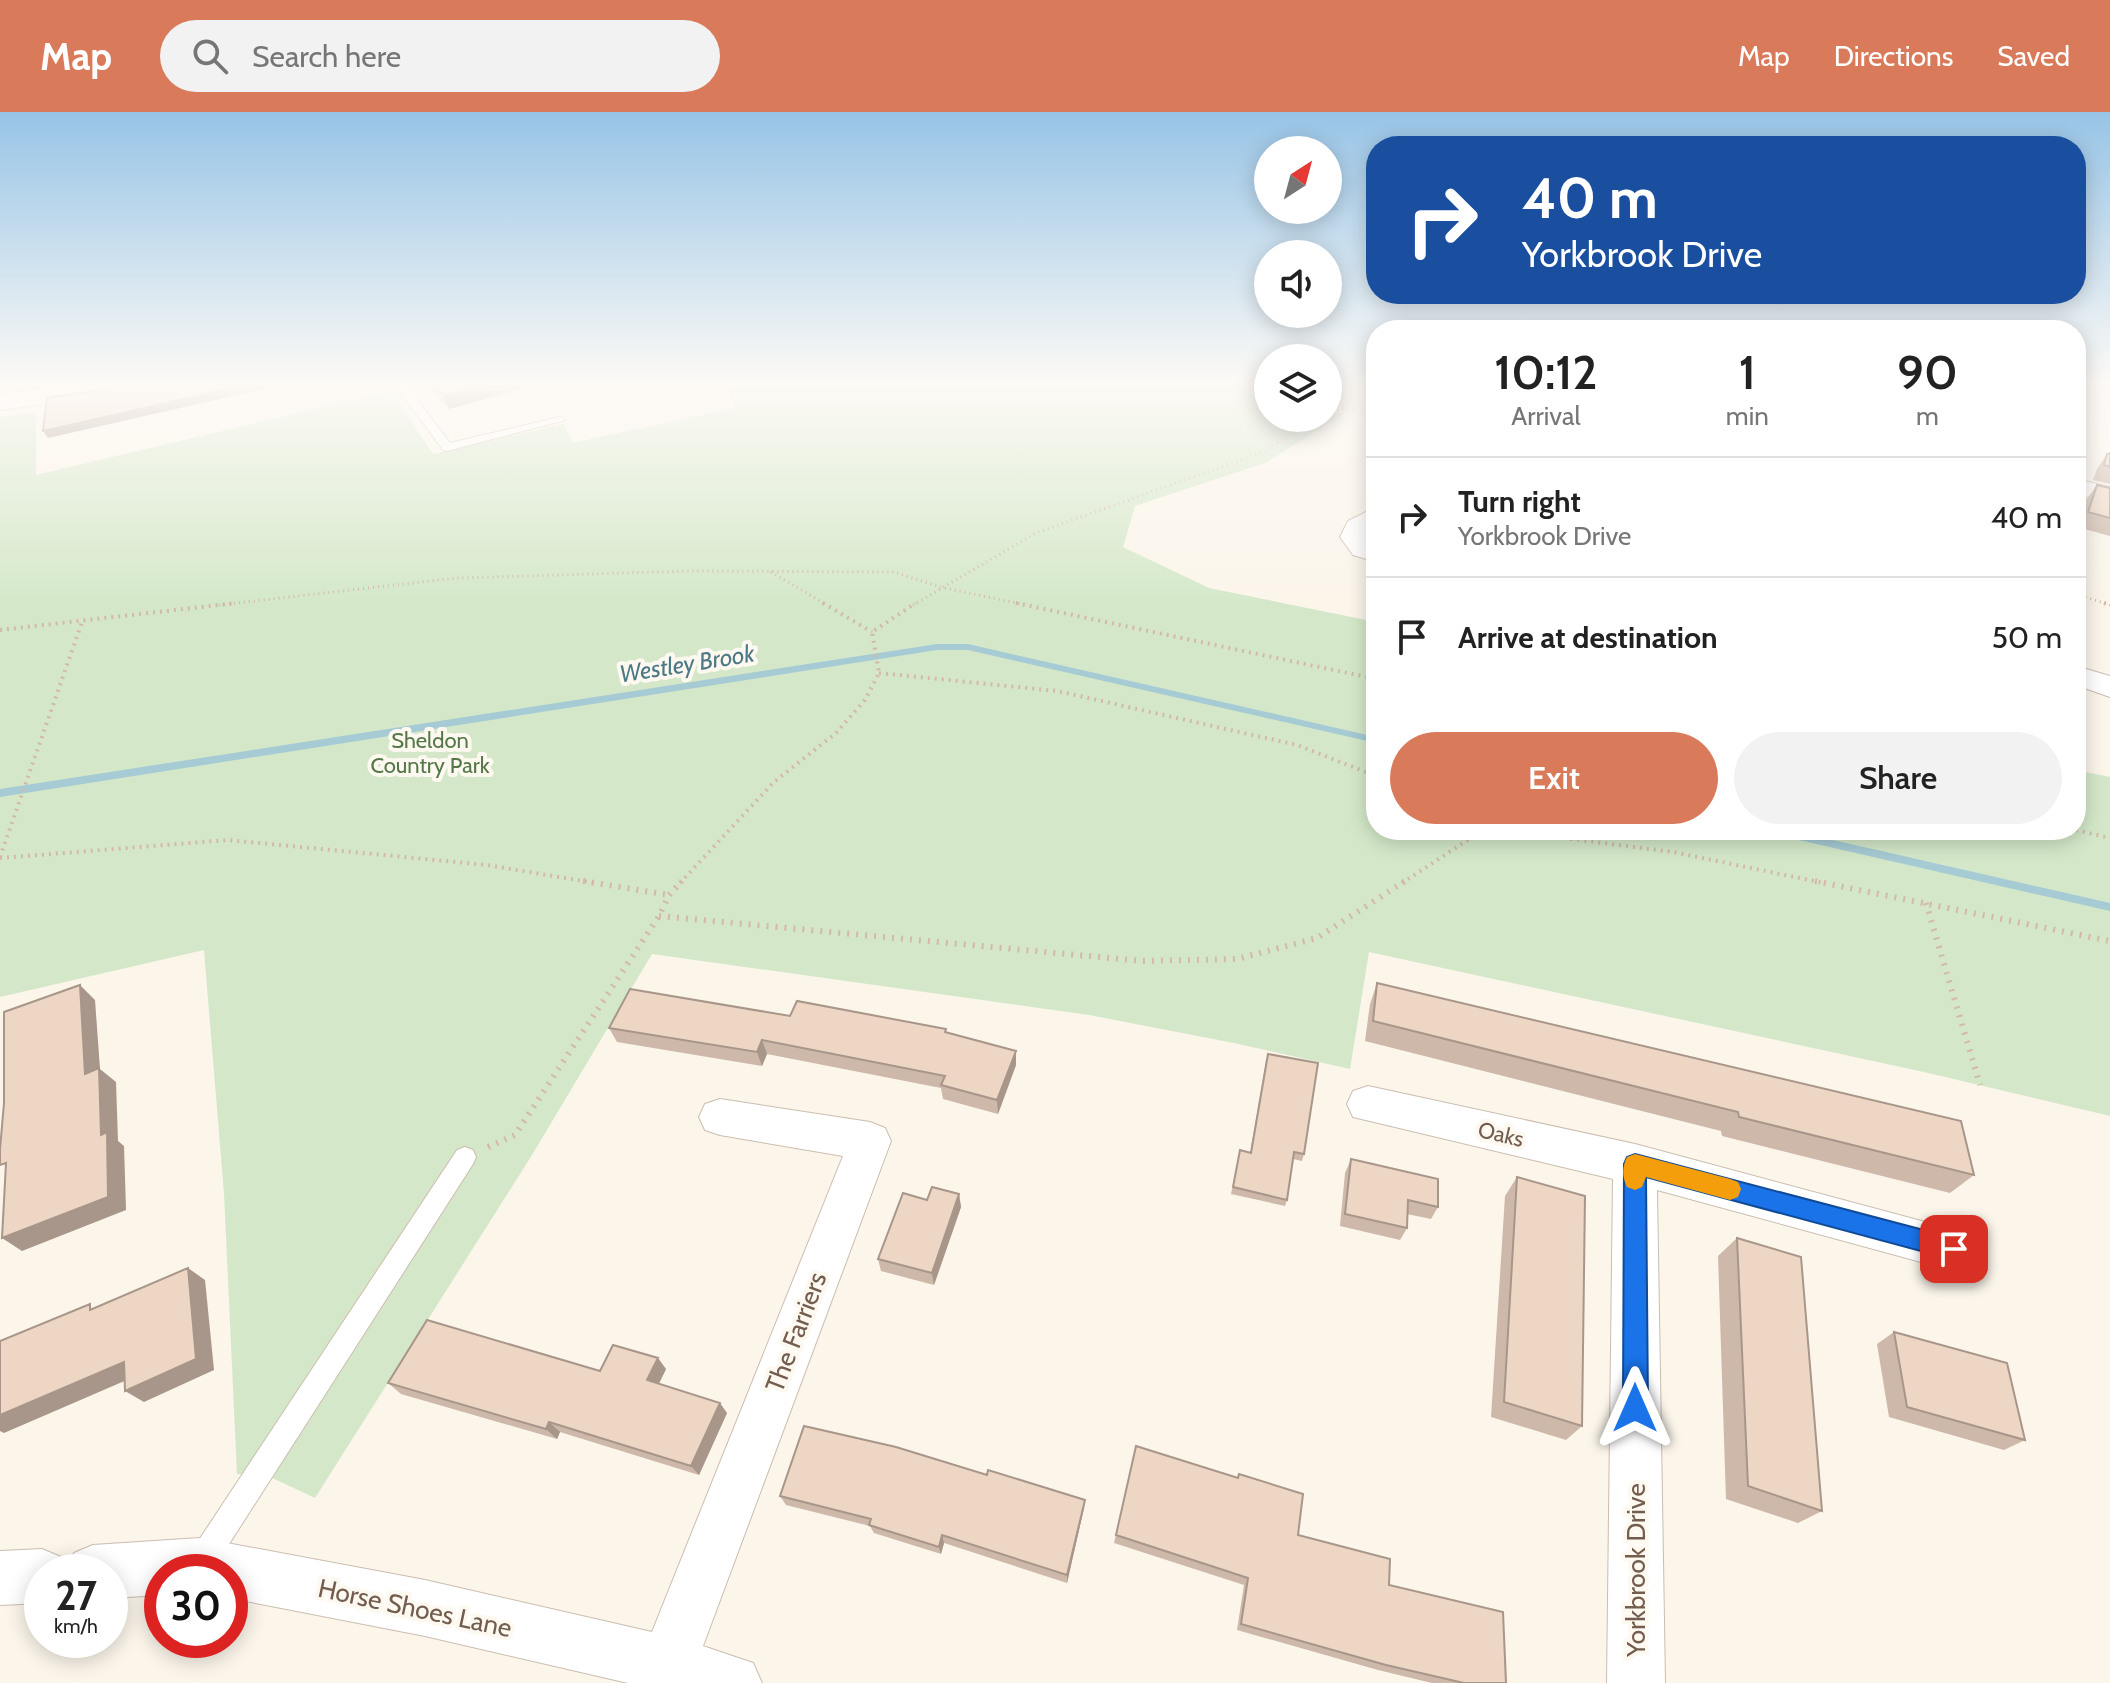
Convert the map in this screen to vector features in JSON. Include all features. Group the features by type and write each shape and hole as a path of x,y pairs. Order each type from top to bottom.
{"street":[{"path":"2086,489 2110,495"},
{"path":"1366,521 1357,526 1353,537 1366,550"},
{"path":"2086,679 2110,687"},
{"name":"Oaks","path":"1368,1104 1635,1164"},
{"name":"The Farriers","path":"668,1664 870,1141 720,1117"},
{"path":"1635,1164 1954,1249"},
{"name":"Yorkbrook Drive","path":"1635,1164 1636,1683"},
{"name":"Horse Shoes Lane","path":"248,1574 425,1608 668,1664 726,1682"},
{"path":"0,1578 24,1577"}],"lane":[{"path":"207,1554 465,1157"}],"path":[{"path":"872,632 940,587 1036,533 1246,458"},
{"path":"770,571 872,632"},
{"path":"0,630 456,578 770,571 894,572 940,587 1366,677"},
{"path":"2086,597 2110,605"},
{"path":"82,622 0,858 228,840 487,865 669,895"},
{"path":"465,1157 515,1135 659,916 669,895 774,782 836,733 865,700 879,673 872,632"},
{"path":"879,673 1057,691 1297,745 1366,772"},
{"path":"2086,832 2110,838"},
{"path":"659,916 1142,961 1237,959 1317,938 1468,840"},
{"path":"1579,840 1673,852 2110,941"},
{"path":"1926,903 1980,1085"}],"green space":[{"name":"Sheldon Country Park","path":"0,458 36,458 36,475 107,458 1273,458 1135,506 1123,547 1209,588 1366,620 1366,840 2086,840 2086,772 2110,777 2110,1116 1924,1072 1369,952 1350,1069 1089,1015 652,954 532,1155 315,1498 266,1475 237,1474 224,1194 204,950 0,997"}],"building":[{"path":"2106,458 2110,458 2110,467 2104,465"},
{"path":"2097,485 2110,488 2110,518 2088,512"},
{"path":"1377,983 1961,1121 1974,1175 1739,1117 1738,1112 1373,1021"},
{"path":"80,985 85,1074 99,1068 101,1135 107,1132 108,1197 2,1238 6,1163 0,1165 4,1012"},
{"path":"630,989 790,1016 797,1001 946,1029 945,1032 1016,1051 997,1100 941,1085 945,1076 762,1040 757,1052 609,1028"},
{"path":"1268,1054 1318,1063 1304,1154 1294,1152 1287,1200 1233,1187 1240,1150 1251,1153"},
{"path":"1351,1159 1438,1179 1438,1207 1408,1200 1407,1228 1345,1214"},
{"path":"1517,1177 1585,1196 1582,1426 1504,1402"},
{"path":"932,1187 959,1194 932,1273 878,1259 903,1193 927,1200"},
{"path":"1737,1238 1801,1257 1822,1511 1748,1486"},
{"path":"188,1268 196,1359 125,1391 124,1362 0,1415 0,1341 90,1304 90,1310"},
{"path":"427,1320 600,1371 613,1345 658,1358 647,1380 720,1403 691,1466 549,1422 546,1429 388,1383"},
{"path":"1894,1332 2007,1363 2025,1440 1907,1407"},
{"path":"804,1426 896,1447 987,1475 988,1470 1085,1500 1067,1575 942,1535 939,1547 869,1525 871,1519 780,1496"},
{"path":"1136,1446 1238,1478 1239,1474 1303,1494 1298,1535 1390,1559 1389,1585 1503,1612 1506,1683 1464,1683 1386,1665 1241,1624 1248,1578 1116,1535"}],"waterway":[{"name":"Westley Brook","path":"0,793 937,647 968,647 1366,738"},
{"name":"Westley Brook","path":"1816,840 2110,907"}],"slow traffic":[{"path":"1635,1180 1635,1164 1730,1189"}],"route":[{"path":"1635,1408 1635,1164 1954,1249"}]}
